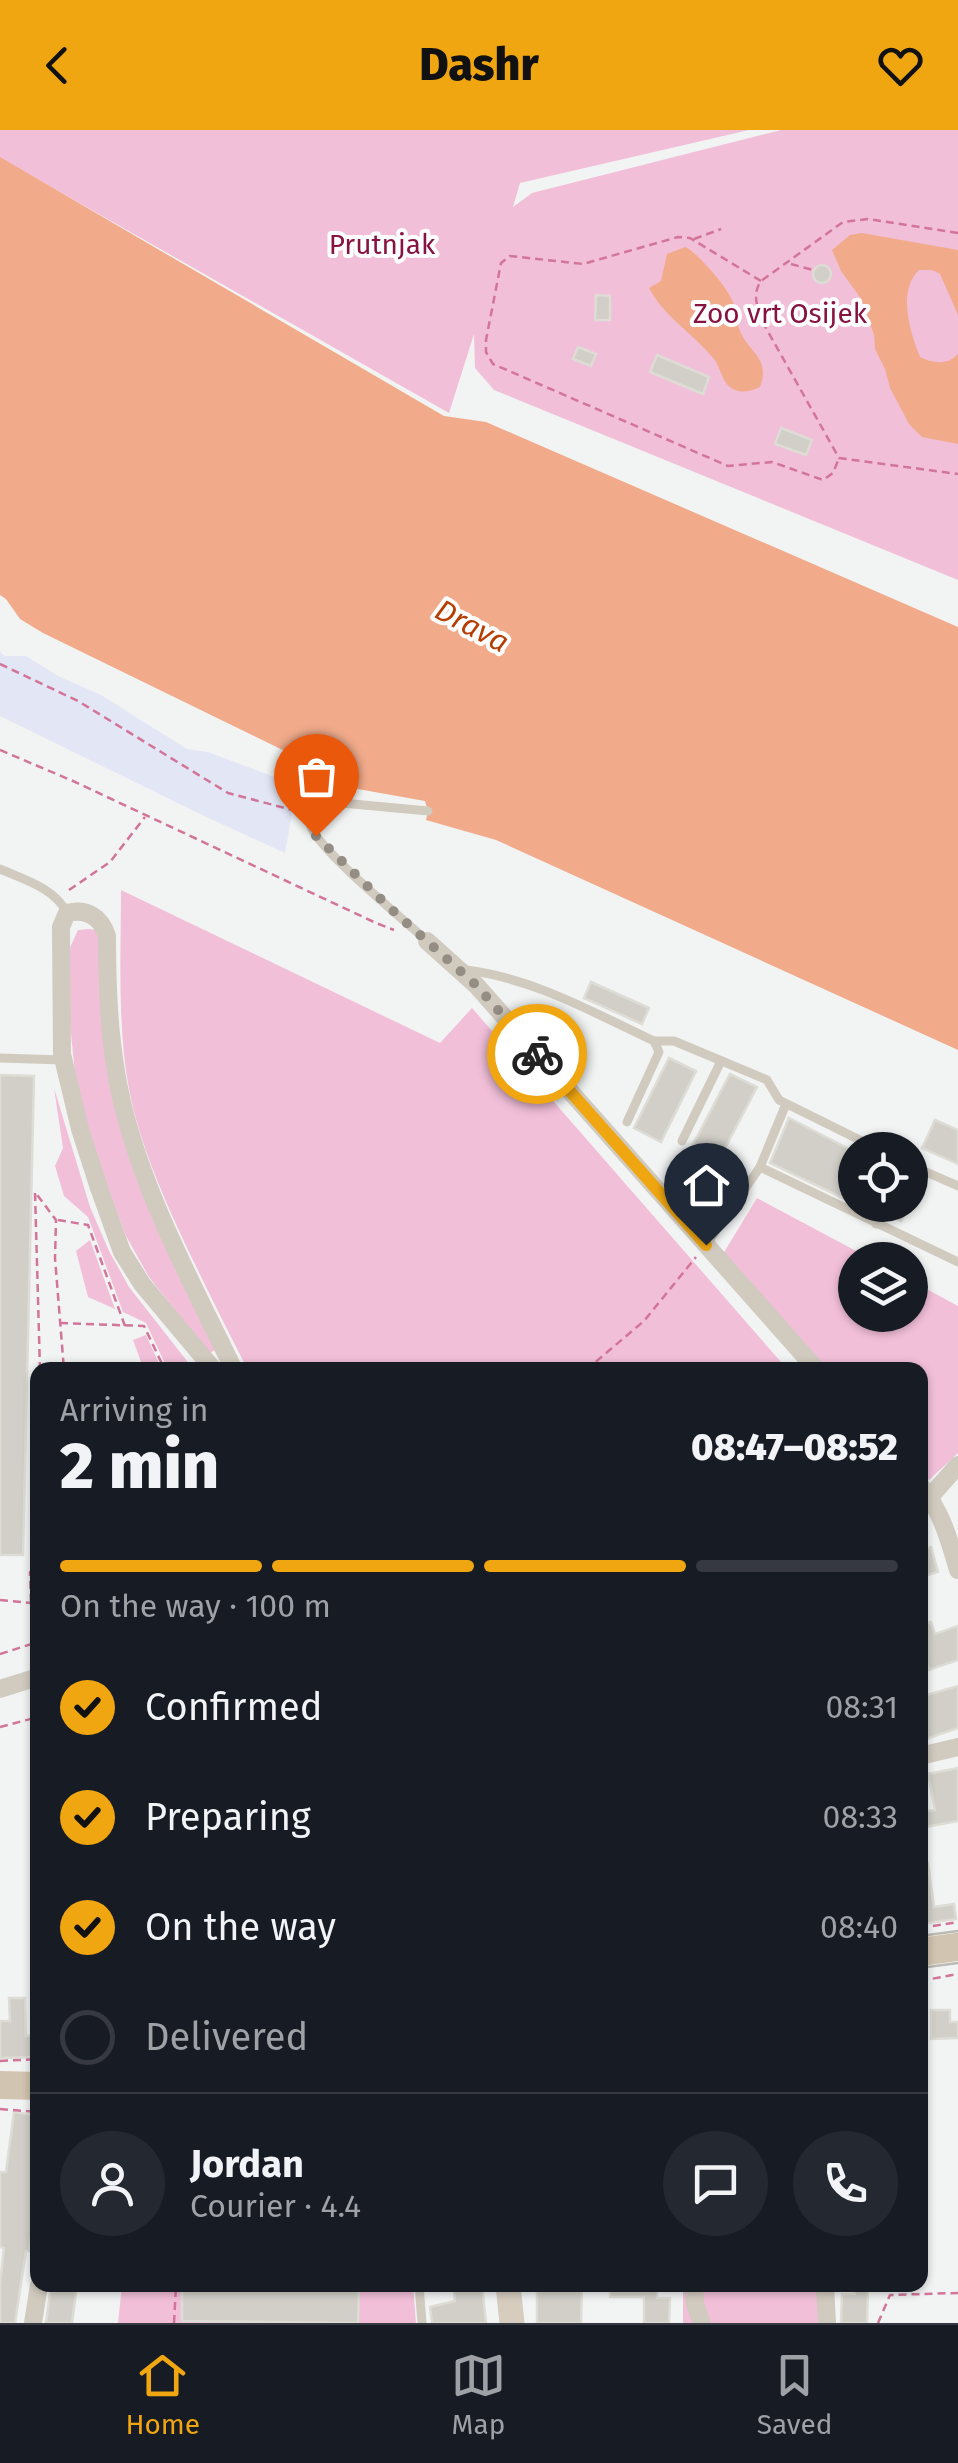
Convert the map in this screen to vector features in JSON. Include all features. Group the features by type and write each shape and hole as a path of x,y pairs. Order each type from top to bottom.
{"main road":[{"path":"928,1951 958,1948"},
{"path":"0,2086 30,2086"},
{"path":"509,2292 512,2323"}],"street":[{"path":"207,1362 142,1284 122,1252 98,1188 63,1060 61,927 66,913 86,912 104,926 111,1044 128,1125 165,1224 230,1362"},
{"path":"428,940 476,985 810,1362"},
{"path":"928,1489 958,1465"},
{"path":"928,1496 947,1531 958,1570"},
{"path":"0,1689 30,1680"},
{"path":"928,1754 958,1747"},
{"path":"33,2323 38,2292"},
{"path":"695,2292 702,2323"},
{"path":"825,2292 826,2323"}],"lane":[{"path":"428,811 330,802 320,805 311,815 310,826 390,908 428,940"},
{"path":"0,869 55,896 66,913"},
{"path":"458,969 522,981 654,1041 674,1041 722,1061 766,1080 779,1100 843,1132"},
{"path":"627,1122 660,1052 654,1041"},
{"path":"0,1058 63,1060"},
{"path":"682,1140 722,1061"},
{"path":"706,1245 760,1167 786,1104"},
{"path":"760,1167 958,1262"},
{"path":"928,1173 958,1186"},
{"path":"420,2292 422,2323"}],"path":[{"path":"839,458 762,322 756,288 843,222 868,218 958,233"},
{"path":"694,240 721,230"},
{"path":"761,281 694,240 678,236 582,264 521,256 505,258 501,262 486,352 493,364 728,466 772,462 823,480 832,473 839,458"},
{"path":"789,263 814,270"},
{"path":"839,458 958,474"},
{"path":"0,664 78,701 228,793 311,815"},
{"path":"0,750 393,929"},
{"path":"55,896 110,862 146,816"},
{"path":"40,1362 34,1192 56,1220 54,1258 63,1362"},
{"path":"56,1220 88,1225 125,1326"},
{"path":"595,1362 644,1321 706,1245"},
{"path":"60,1324 144,1326 160,1362"},
{"path":"0,1600 30,1603"},
{"path":"0,1654 30,1645"},
{"path":"0,1726 30,1719"},
{"path":"928,1927 958,1922"},
{"path":"928,1980 958,1974"},
{"path":"0,2061 30,2059"},
{"path":"0,2109 30,2111"},
{"path":"174,2323 176,2292"},
{"path":"878,2323 890,2294 958,2294"}],"green space":[{"name":"Zoo vrt Osijek","path":"0,130 749,130 520,183 513,207 532,193 781,130 958,130 958,580 494,390 475,368 474,334 449,413 0,158"},
{"path":"121,890 440,1043 472,1008 781,1362 244,1362 171,1214 147,1152 129,1089 121,1015"},
{"path":"89,929 101,935 106,1044 216,1350 209,1353 149,1277 126,1236 98,1161 76,1084 68,952 78,930"},
{"path":"54,1088 90,1207 109,1251 129,1287 188,1362 164,1362 146,1323 123,1312 88,1217 64,1196 55,1166 63,1148"},
{"path":"757,1198 839,1242 838,1332 928,1332 928,1290 958,1306 958,1453 928,1479 928,1362 821,1362 723,1254"},
{"path":"90,1240 115,1309 88,1297 76,1251"},
{"path":"146,1335 158,1362 141,1362 133,1340"},
{"path":"121,2292 414,2292 416,2323 118,2323"},
{"path":"683,2292 831,2292 832,2323 683,2323"}],"sand":[{"path":"0,652 5,656 26,656 101,695 187,749 208,752 285,781 294,803 285,853 0,716"}],"water":[{"name":"Drava","path":"0,157 444,416 486,422 958,627 958,1050 496,840 426,820 425,801 341,786 336,776 20,619 0,595"},
{"path":"862,233 958,250 958,315 940,274 932,270 919,270 908,289 907,300 909,324 920,357 939,362 958,354 958,444 922,437 909,424 890,388 862,300 841,271 832,250 850,235"},
{"path":"685,247 729,294 740,331 761,362 760,387 741,392 730,387 714,359 663,308 649,288 661,281 667,254"}],"building":[{"path":"822,265 831,274 822,283 813,274"},
{"path":"596,295 610,296 610,320 595,320"},
{"path":"578,347 596,354 591,366 573,359"},
{"path":"657,355 709,377 703,394 650,372"},
{"path":"781,428 812,440 806,455 775,444"},
{"path":"591,982 649,1008 642,1024 584,998"},
{"path":"669,1058 696,1071 661,1142 634,1128"},
{"path":"730,1074 757,1087 703,1190 676,1177"},
{"path":"0,1075 34,1076 23,1555 0,1555"},
{"path":"789,1118 838,1143 838,1196 770,1163"},
{"path":"935,1120 958,1130 958,1164 928,1151 928,1135"},
{"path":"931,1547 938,1572 928,1575"},
{"path":"928,1623 935,1634 958,1626 958,1660 929,1670"},
{"path":"958,1686 958,1728 928,1738 928,1695"},
{"path":"958,1768 958,1821 928,1827 928,1811 935,1810 928,1774"},
{"path":"928,1863 934,1907 954,1904 956,1919 928,1923"},
{"path":"9,1998 25,1998 30,2057 0,2058 0,2021 10,2021"},
{"path":"931,2010 950,2010 950,2022 958,2022 958,2038 931,2039"},
{"path":"14,2112 30,2115 30,2244 15,2323 0,2323 4,2248 0,2247 0,2172 6,2172"},
{"path":"50,2292 76,2292 72,2323 46,2323"},
{"path":"182,2292 359,2292 358,2323 182,2321"},
{"path":"454,2292 483,2292 486,2323 432,2323 430,2307 455,2301"},
{"path":"537,2292 582,2292 581,2323 537,2323"},
{"path":"610,2292 657,2292 657,2298 670,2298 669,2323 644,2323 644,2297 610,2297"},
{"path":"868,2292 867,2323 841,2323 842,2294"}],"tram line":[{"path":"928,1935 958,1931"},
{"path":"928,1967 958,1963"}],"way so far":[{"path":"316,836 476,985 537,1054"}],"route":[{"path":"537,1054 706,1245"}],"park label":[{"name":"Prutnjak","path":"382,244"}]}
